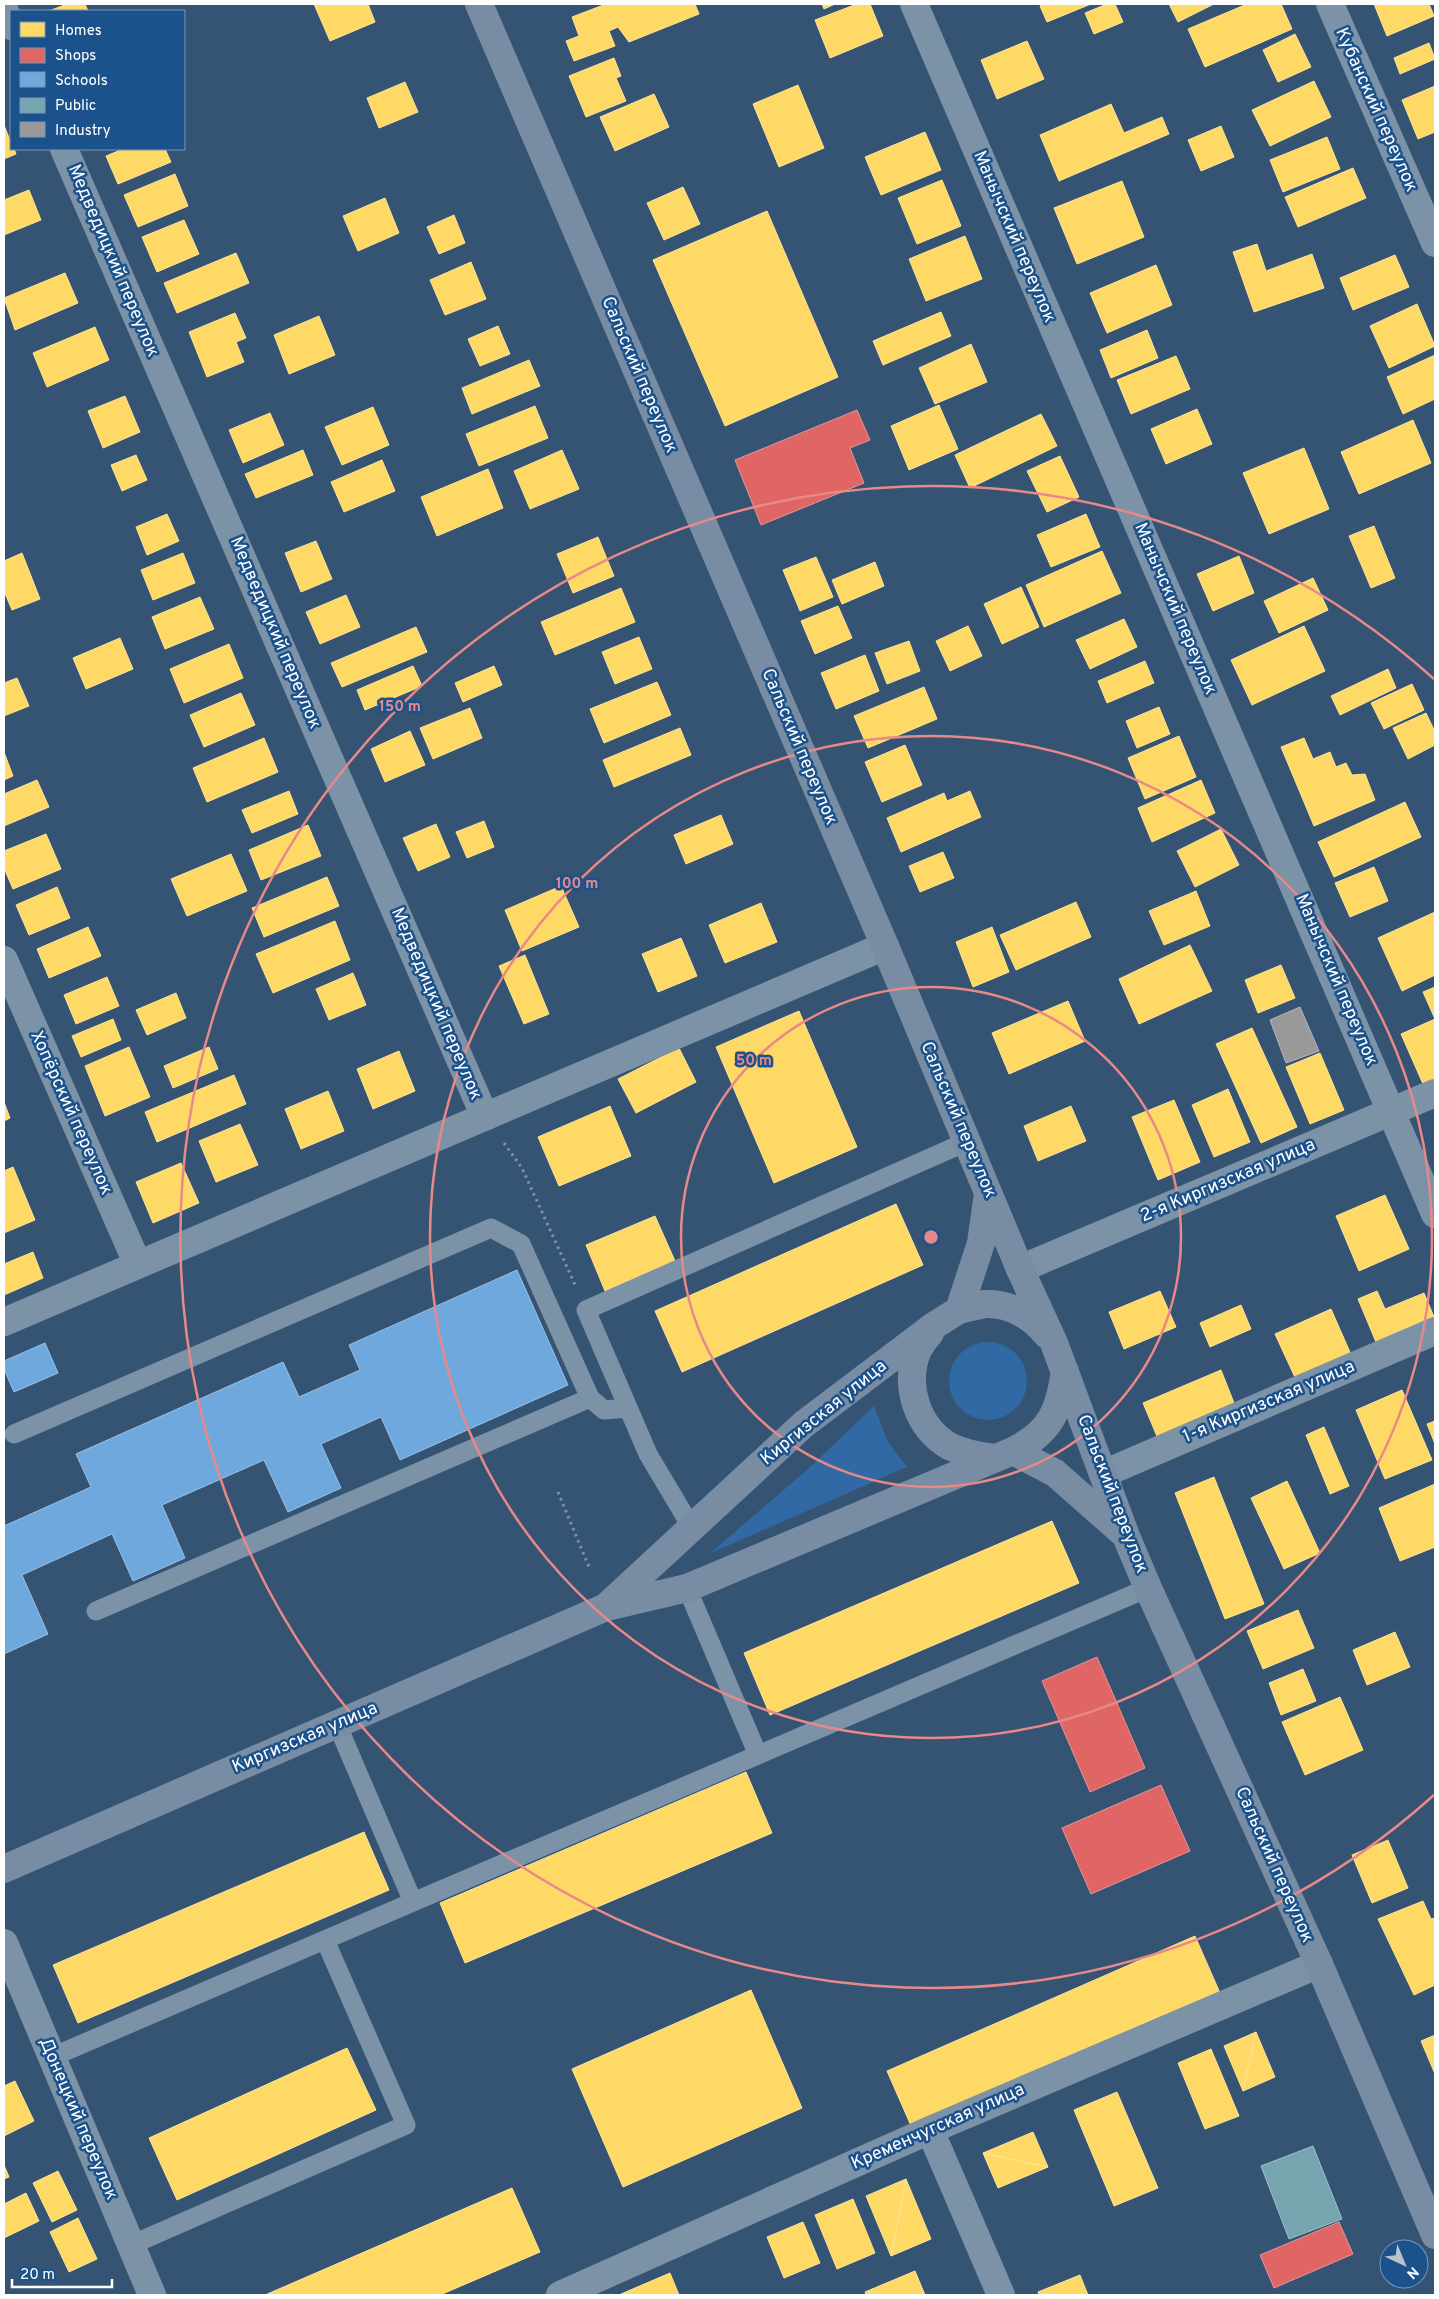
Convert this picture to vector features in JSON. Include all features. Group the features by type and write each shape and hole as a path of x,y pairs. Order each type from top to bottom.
{"main road":[{"name":"Сальский переулок","path":"479,4 886,946 966,1142 1054,1343 1126,1536 1148,1588 1319,1964 1435,2235"},
{"path":"959,1310 981,1243 988,1192"},
{"path":"959,1310 987,1304 1012,1308 1037,1323 1054,1343"},
{"name":"Киргизская улица","path":"606,1608 804,1424 935,1325 959,1310"},
{"path":"935,1325 918,1351 912,1376 913,1397 920,1416 931,1430 949,1445 968,1454 1003,1455 1055,1473 1126,1536"},
{"path":"1003,1455 1036,1438 1053,1417 1059,1404 1065,1371"},
{"name":"Киргизская улица","path":"4,1869 606,1608 687,1588 1003,1455"}],"street":[{"name":"Манычский переулок","path":"914,4 1435,1214"},
{"name":"Кубанский переулок","path":"1330,4 1435,244"},
{"path":"4,9 10,24"},
{"name":"Медведицкий переулок","path":"64,150 485,1117"},
{"path":"4,1322 886,946"},
{"name":"Хопёрский переулок","path":"4,960 138,1265"},
{"name":"2-я Киргизская улица","path":"1020,1269 1435,1093"},
{"name":"1-я Киргизская улица","path":"1103,1474 1435,1331"},
{"name":"Донецкий переулок","path":"4,1943 152,2295"},
{"name":"Кременчугская улица","path":"566,2294 930,2130 1319,1964"},
{"path":"930,2130 1001,2295"}],"lane":[{"path":"692,1528 648,1454 586,1310 966,1142"},
{"path":"14,1434 491,1228 521,1244 590,1398 604,1410 628,1408"},
{"path":"96,1611 590,1398"},
{"path":"687,1588 758,1755"},
{"path":"52,2057 1148,1588"},
{"path":"337,1724 413,1902"},
{"path":"131,2244 406,2125 325,1940"}],"path":[{"path":"485,1117 522,1168 586,1310"},
{"path":"558,1492 589,1568"}],"shaded area":[{"path":"980,1342 996,1342 1010,1348 1021,1359 1027,1373 1027,1389 1021,1403 1010,1414 996,1420 980,1420 966,1414 955,1403 949,1389 949,1373 955,1359 966,1348"},
{"path":"874,1406 888,1442 907,1467 709,1554 808,1469"}],"building: Homes":[{"path":"67,4 85,4 88,10 52,10"},
{"path":"314,4 368,4 375,22 330,41"},
{"path":"606,4 695,4 699,14 629,42 618,27 609,31 615,46 574,61 566,41 579,36 572,17"},
{"path":"822,4 835,4 824,9"},
{"path":"857,4 870,4 883,36 830,58 815,20"},
{"path":"1046,4 1091,4 1047,22 1040,6"},
{"path":"1107,4 1115,4 1123,22 1094,34 1085,13"},
{"path":"1169,4 1214,4 1178,22"},
{"path":"1247,4 1281,4 1292,29 1205,67 1188,29"},
{"path":"1374,4 1429,4 1434,16 1387,36"},
{"path":"1295,34 1311,67 1278,82 1263,50"},
{"path":"1027,41 1044,79 997,99 981,60"},
{"path":"1429,43 1435,59 1400,74 1394,58"},
{"path":"614,58 621,76 616,78 626,101 586,117 569,76"},
{"path":"1314,81 1331,117 1270,146 1252,110"},
{"path":"405,82 418,112 379,128 367,98"},
{"path":"798,85 824,148 779,167 753,104"},
{"path":"1435,86 1435,132 1418,139 1402,100"},
{"path":"654,94 669,127 615,151 600,117"},
{"path":"1111,104 1124,133 1162,117 1169,134 1059,181 1040,135"},
{"path":"4,125 10,140 10,150 14,150 16,154 4,159"},
{"path":"1221,126 1234,157 1201,171 1188,140"},
{"path":"925,132 941,170 881,195 865,157"},
{"path":"1327,137 1340,169 1283,192 1270,160"},
{"path":"121,150 165,150 171,162 118,184 106,156"},
{"path":"1353,168 1366,198 1298,227 1285,197"},
{"path":"175,174 188,206 138,227 124,195"},
{"path":"942,180 961,226 917,244 898,198"},
{"path":"1122,181 1144,237 1077,264 1054,208"},
{"path":"683,187 700,224 664,240 647,203"},
{"path":"29,190 41,220 4,235 4,200"},
{"path":"385,198 399,233 358,251 343,216"},
{"path":"767,211 838,377 725,426 653,260"},
{"path":"454,215 465,243 439,254 427,227"},
{"path":"184,220 199,254 157,272 142,237"},
{"path":"965,236 982,279 926,301 909,259"},
{"path":"1257,244 1266,271 1312,254 1324,288 1254,312 1233,252"},
{"path":"236,253 249,283 177,313 164,283"},
{"path":"1395,255 1409,287 1353,310 1340,278"},
{"path":"471,262 486,299 445,315 430,280"},
{"path":"1156,265 1172,305 1107,333 1090,293"},
{"path":"65,273 78,303 15,330 4,298"},
{"path":"1417,304 1435,346 1389,368 1370,326"},
{"path":"941,312 951,336 883,365 873,341"},
{"path":"235,313 246,338 236,342 244,362 207,377 189,332"},
{"path":"319,316 335,355 289,374 274,335"},
{"path":"498,326 510,354 480,366 468,339"},
{"path":"95,327 109,360 47,387 33,353"},
{"path":"1147,330 1158,358 1111,378 1100,350"},
{"path":"971,344 987,382 935,404 919,368"},
{"path":"1435,355 1435,399 1403,414 1387,377"},
{"path":"1176,356 1190,389 1131,414 1117,380"},
{"path":"529,360 540,386 472,414 462,388"},
{"path":"125,396 140,432 103,448 88,411"},
{"path":"939,405 958,449 909,470 891,426"},
{"path":"535,406 548,438 479,466 466,434"},
{"path":"373,407 389,445 342,465 325,427"},
{"path":"1197,409 1212,444 1166,464 1151,429"},
{"path":"270,413 284,445 243,463 229,430"},
{"path":"1041,414 1057,446 970,488 955,455"},
{"path":"1413,420 1431,463 1359,494 1341,452"},
{"path":"1304,448 1329,509 1269,534 1243,473"},
{"path":"303,450 313,475 256,498 245,474"},
{"path":"562,450 579,489 530,509 514,471"},
{"path":"136,455 147,480 122,491 111,465"},
{"path":"1060,456 1079,497 1047,512 1027,471"},
{"path":"382,460 395,491 344,512 331,482"},
{"path":"488,469 503,508 437,536 421,497"},
{"path":"167,514 179,541 147,555 136,527"},
{"path":"1086,514 1100,547 1051,567 1037,535"},
{"path":"1374,526 1395,578 1371,588 1349,536"},
{"path":"598,537 614,576 573,593 557,554"},
{"path":"316,541 332,579 301,592 285,553"},
{"path":"1102,551 1121,593 1044,627 1026,585"},
{"path":"22,553 40,599 12,610 4,591 4,561"},
{"path":"183,553 195,583 153,600 141,570"},
{"path":"1239,556 1254,593 1213,611 1197,574"},
{"path":"816,557 833,597 800,611 783,570"},
{"path":"875,562 884,586 842,604 832,580"},
{"path":"1313,578 1328,610 1279,633 1264,601"},
{"path":"1021,587 1039,627 1002,644 984,604"},
{"path":"621,588 635,622 555,655 541,622"},
{"path":"346,595 360,627 320,644 306,612"},
{"path":"200,597 214,629 165,649 152,617"},
{"path":"838,606 852,638 815,654 801,621"},
{"path":"1124,619 1137,647 1090,669 1076,640"},
{"path":"968,626 982,656 950,671 936,641"},
{"path":"1304,626 1325,671 1252,705 1231,660"},
{"path":"416,627 427,652 342,687 331,663"},
{"path":"639,637 652,669 615,684 602,652"},
{"path":"120,638 133,669 86,689 73,658"},
{"path":"909,641 920,671 887,684 875,653"},
{"path":"229,644 243,678 184,703 170,669"},
{"path":"865,655 879,691 836,709 821,673"},
{"path":"1145,661 1154,683 1107,703 1098,681"},
{"path":"413,666 422,686 365,710 357,690"},
{"path":"494,666 502,685 463,702 455,683"},
{"path":"1388,669 1396,688 1340,715 1331,696"},
{"path":"17,678 29,706 4,716 4,683"},
{"path":"657,682 671,715 604,743 590,709"},
{"path":"1412,684 1424,710 1384,729 1371,703"},
{"path":"924,687 937,719 868,748 854,716"},
{"path":"241,693 255,725 204,747 190,715"},
{"path":"1159,707 1170,734 1137,748 1126,721"},
{"path":"470,708 482,738 433,759 420,728"},
{"path":"1426,713 1435,732 1435,745 1408,759 1393,728"},
{"path":"680,728 691,755 614,787 603,760"},
{"path":"410,731 425,765 385,782 371,749"},
{"path":"1179,736 1196,777 1145,799 1128,758"},
{"path":"264,738 278,772 207,802 193,768"},
{"path":"1304,738 1313,759 1330,752 1336,767 1346,763 1352,775 1365,774 1375,800 1314,826 1281,747"},
{"path":"905,745 922,785 882,802 865,762"},
{"path":"4,752 13,776 4,780"},
{"path":"37,780 49,807 4,826 4,794"},
{"path":"1201,780 1215,813 1152,842 1138,808"},
{"path":"289,791 298,814 252,833 242,810"},
{"path":"970,791 981,817 901,852 887,818 944,793 947,801"},
{"path":"1405,802 1421,837 1334,877 1318,842"},
{"path":"721,815 733,844 686,864 674,835"},
{"path":"484,821 494,847 467,858 456,832"},
{"path":"436,824 450,857 418,871 403,838"},
{"path":"308,825 321,856 261,880 249,850"},
{"path":"1221,829 1239,865 1195,887 1177,851"},
{"path":"46,834 61,869 13,889 4,868 4,851"},
{"path":"943,852 954,878 920,892 909,866"},
{"path":"231,854 247,891 187,916 171,879"},
{"path":"1374,867 1388,901 1350,917 1335,883"},
{"path":"327,877 339,906 264,937 252,908"},
{"path":"561,886 579,927 522,951 505,910"},
{"path":"57,887 70,918 29,935 16,905"},
{"path":"1196,891 1210,926 1164,945 1149,911"},
{"path":"1076,902 1091,937 1016,970 1000,935"},
{"path":"761,903 777,942 725,963 709,925"},
{"path":"1435,912 1435,975 1402,991 1378,938"},
{"path":"335,921 350,960 273,993 256,954"},
{"path":"88,927 101,956 49,978 37,949"},
{"path":"992,927 1009,972 973,987 956,942"},
{"path":"681,938 697,976 658,992 642,954"},
{"path":"1190,945 1212,991 1139,1024 1119,979"},
{"path":"525,955 549,1014 524,1024 499,966"},
{"path":"1281,965 1295,998 1258,1013 1245,980"},
{"path":"353,973 366,1005 329,1020 316,989"},
{"path":"107,977 119,1006 76,1024 64,995"},
{"path":"1435,987 1435,1019 1423,992"},
{"path":"176,993 186,1018 147,1035 136,1010"},
{"path":"1068,1001 1085,1041 1009,1074 992,1033"},
{"path":"799,1011 857,1147 774,1183 716,1047"},
{"path":"113,1019 121,1040 81,1057 72,1036"},
{"path":"1435,1019 1435,1079 1423,1084 1401,1034"},
{"path":"1252,1028 1297,1127 1261,1143 1216,1044"},
{"path":"129,1047 150,1097 105,1116 85,1066"},
{"path":"209,1047 218,1069 173,1088 164,1066"},
{"path":"679,1048 696,1082 636,1113 618,1079"},
{"path":"399,1051 415,1091 373,1109 357,1069"},
{"path":"1320,1053 1344,1110 1310,1124 1286,1067"},
{"path":"234,1075 246,1104 157,1142 145,1112"},
{"path":"1228,1089 1250,1142 1214,1157 1192,1105"},
{"path":"328,1091 344,1131 301,1149 285,1109"},
{"path":"1174,1100 1200,1162 1158,1180 1132,1117"},
{"path":"4,1102 10,1118 4,1121"},
{"path":"610,1106 631,1156 559,1186 538,1137"},
{"path":"1071,1106 1086,1141 1038,1161 1024,1126"},
{"path":"240,1124 258,1165 216,1182 199,1141"},
{"path":"181,1163 199,1203 153,1223 136,1182"},
{"path":"13,1167 35,1220 4,1233 4,1171"},
{"path":"1385,1195 1409,1249 1359,1271 1336,1216"},
{"path":"896,1204 923,1265 682,1372 655,1311"},
{"path":"655,1216 675,1261 605,1291 586,1245"},
{"path":"33,1252 43,1278 4,1295 4,1264"},
{"path":"1160,1291 1176,1327 1124,1349 1109,1312"},
{"path":"1377,1291 1385,1309 1424,1293 1434,1317 1376,1342 1358,1299"},
{"path":"1241,1305 1251,1329 1210,1347 1200,1323"},
{"path":"1331,1309 1353,1359 1298,1384 1275,1334"},
{"path":"1221,1370 1236,1408 1159,1441 1143,1403"},
{"path":"1402,1390 1432,1460 1385,1479 1356,1410"},
{"path":"1435,1421 1435,1444 1427,1424"},
{"path":"1324,1427 1349,1486 1330,1494 1306,1435"},
{"path":"1214,1477 1264,1604 1225,1619 1175,1493"},
{"path":"1287,1481 1320,1553 1284,1569 1251,1498"},
{"path":"1435,1484 1435,1547 1400,1561 1379,1508"},
{"path":"1052,1521 1079,1583 770,1715 744,1653"},
{"path":"1298,1610 1314,1648 1263,1669 1247,1631"},
{"path":"1395,1632 1410,1667 1367,1685 1353,1650"},
{"path":"1303,1669 1316,1701 1281,1715 1269,1683"},
{"path":"1340,1697 1363,1750 1305,1775 1282,1722"},
{"path":"746,1772 772,1833 465,1963 440,1903"},
{"path":"364,1832 389,1890 78,2023 53,1965"},
{"path":"1388,1840 1408,1888 1372,1903 1352,1855"},
{"path":"1423,1901 1431,1919 1435,1918 1435,1985 1414,1995 1378,1919"},
{"path":"1195,1936 1220,1993 912,2128 887,2071"},
{"path":"751,1990 802,2108 623,2187 572,2069"},
{"path":"1256,2032 1275,2077 1243,2091"},
{"path":"1256,2032 1243,2091 1224,2046"},
{"path":"1435,2035 1435,2074 1421,2041"},
{"path":"347,2048 376,2110 177,2200 149,2138"},
{"path":"1211,2049 1239,2116 1205,2129 1178,2063"},
{"path":"15,2081 34,2121 4,2136 4,2086"},
{"path":"1117,2092 1158,2188 1114,2206 1074,2110"},
{"path":"1033,2132 1048,2167 983,2153"},
{"path":"983,2153 1048,2167 998,2188"},
{"path":"4,2165 9,2177 4,2179"},
{"path":"58,2171 77,2210 52,2222 33,2183"},
{"path":"906,2179 891,2256 866,2196"},
{"path":"906,2179 931,2239 891,2256"},
{"path":"512,2188 540,2252 440,2295 265,2295"},
{"path":"26,2193 39,2221 4,2238 4,2204"},
{"path":"853,2199 875,2253 837,2269 815,2215"},
{"path":"78,2218 97,2259 69,2272 50,2232"},
{"path":"803,2222 820,2263 784,2278 767,2237"},
{"path":"915,2271 925,2295 866,2295 865,2292"},
{"path":"670,2273 679,2295 621,2294"},
{"path":"1080,2275 1088,2295 1039,2295 1038,2292"}],"building: Shops":[{"path":"857,410 870,440 850,448 864,483 761,525 735,460"},
{"path":"1097,1657 1145,1768 1090,1792 1042,1681"},
{"path":"1161,1785 1190,1851 1091,1894 1062,1828"},
{"path":"1339,2222 1353,2254 1274,2288 1260,2255"}],"building: Schools":[{"path":"517,1270 568,1385 400,1460 381,1417 321,1444 341,1488 288,1512 264,1460 162,1505 185,1558 133,1581 112,1534 22,1575 48,1634 4,1654 4,1526 91,1487 76,1454 283,1362 299,1397 360,1370 349,1345"},
{"path":"45,1343 58,1373 14,1392 4,1369 4,1361"}],"building: Public":[{"path":"1313,2146 1342,2219 1289,2239 1261,2166"}],"building: Industry":[{"path":"1300,1007 1319,1051 1286,1063 1270,1020"}]}
